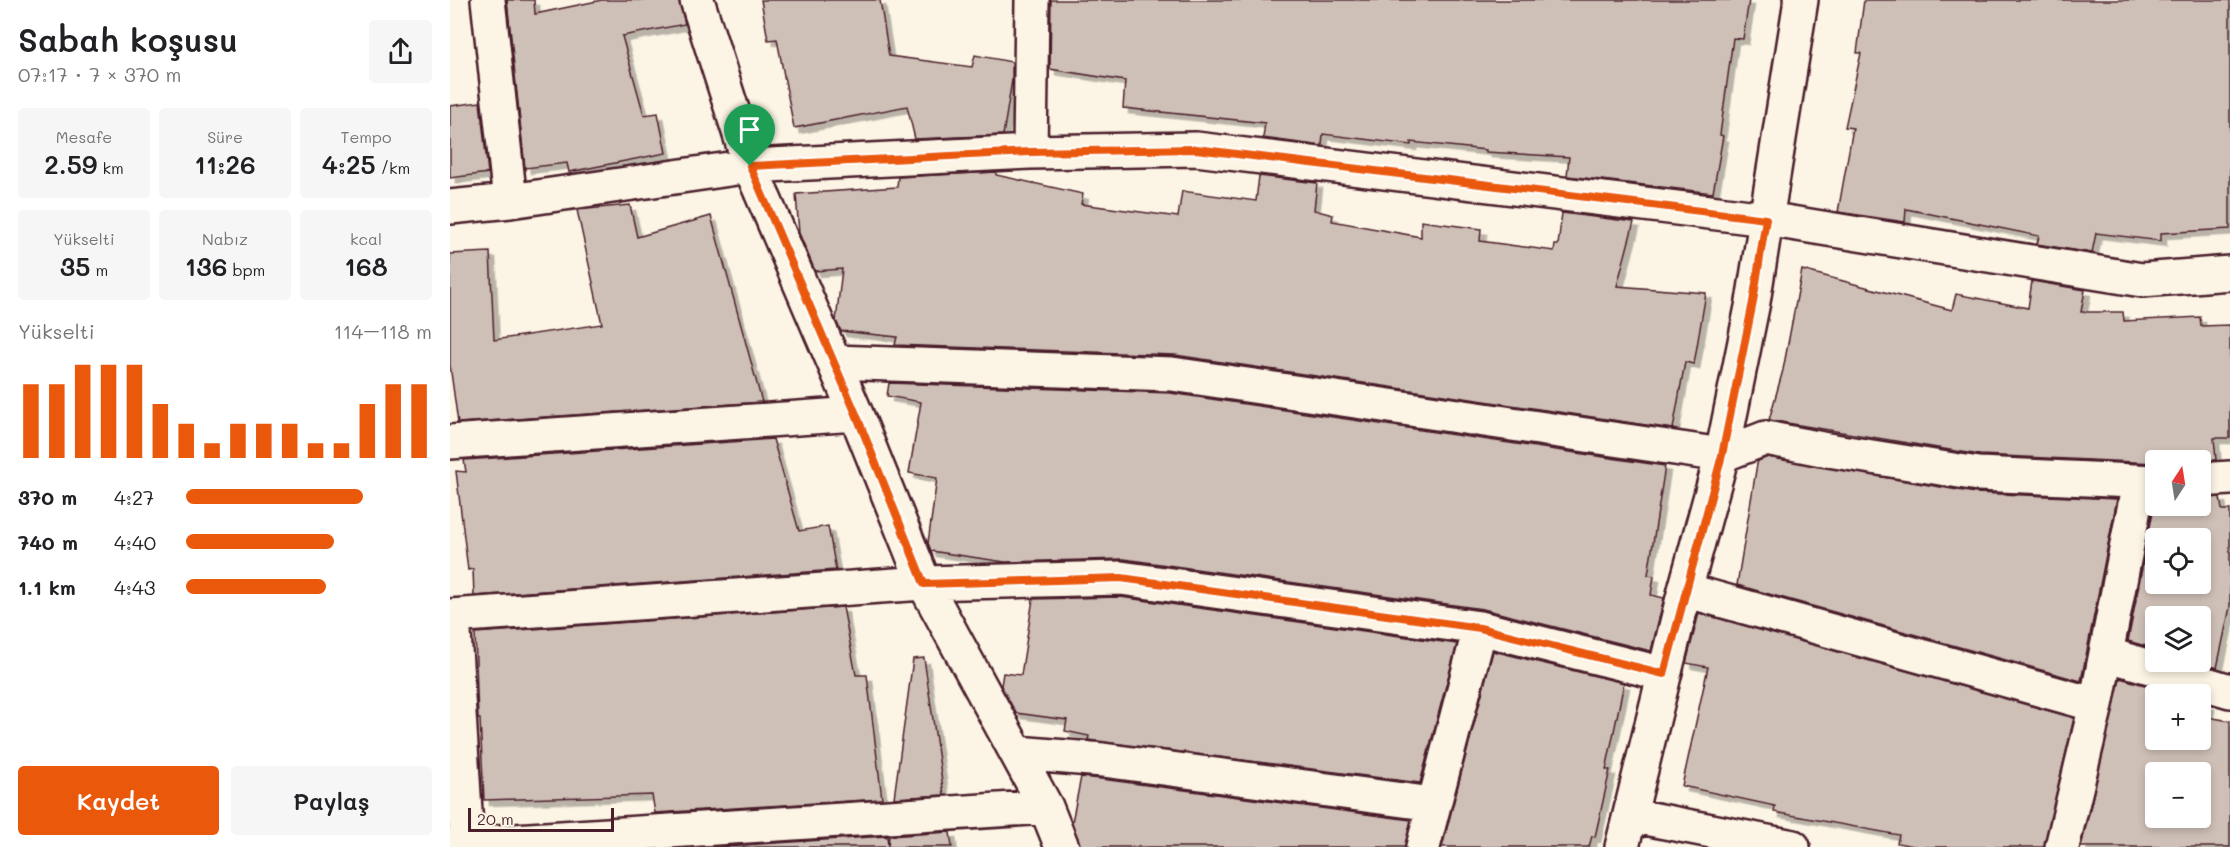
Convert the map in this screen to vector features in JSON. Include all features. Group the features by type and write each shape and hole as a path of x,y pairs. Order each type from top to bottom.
{"street":[{"path":"488,0 510,201"},
{"path":"697,0 750,166 856,414 924,584 1046,807 1062,847"},
{"path":"1030,152 1032,0"},
{"path":"1622,847 1685,590 1722,455 1753,302 1801,0"},
{"path":"450,207 510,201 750,166 1030,152 1196,149 1766,219 2142,280 2230,273"},
{"path":"834,362 1172,374 1722,455 1766,438 1978,474 2145,482"},
{"path":"450,442 856,414"},
{"path":"2211,479 2230,478"},
{"path":"2062,847 2145,490"},
{"path":"1046,807 458,844 451,616 924,584 1121,578 1480,628 1664,674"},
{"path":"1685,590 2096,705"},
{"path":"1423,847 1480,628"},
{"path":"2106,654 2230,691"},
{"path":"1017,753 1103,760 1433,804"},
{"path":"1630,815 1793,847"}],"building":[{"path":"507,0 534,0 535,14 602,0 679,0 685,24 622,36 644,115 658,113 666,153 569,172 567,163 525,168"},
{"path":"761,0 880,0 889,56 972,67 975,55 1012,62 1012,80 1003,135 915,139 907,106 794,128 777,39 768,40"},
{"path":"1051,0 1749,0 1743,39 1733,38 1720,135 1723,136 1713,193 1567,176 1569,157 1486,152 1486,150 1411,142 1411,145 1323,134 1322,146 1263,138 1265,123 1123,108 1125,81 1050,69"},
{"path":"1864,0 2230,0 2230,229 2161,233 2161,241 2096,233 2092,253 2037,244 2039,236 1906,209 1905,222 1838,212 1853,128 1845,127 1861,53 1857,53"},
{"path":"480,102 488,173 450,178 450,106"},
{"path":"996,172 996,175 1083,194 1081,204 1178,217 1182,191 1256,201 1259,176 1317,183 1314,210 1333,215 1332,221 1421,237 1421,221 1481,229 1480,241 1554,251 1555,245 1558,245 1562,213 1634,222 1617,286 1706,293 1694,364 1685,362 1673,429 1175,355 895,345 897,337 841,331 836,321 842,269 815,271 799,233 796,194 897,187 898,177"},
{"path":"630,205 637,237 711,216 762,402 458,423 450,365 450,254 490,252 494,340 602,324 577,210"},
{"path":"1802,270 1952,310 1956,294 2028,308 2032,281 2085,290 2081,312 2123,312 2124,321 2200,317 2201,326 2230,325 2230,438 2214,438 2216,460 2211,460 2211,450 2145,450 2145,462 1980,455 1769,420 1783,370"},
{"path":"889,383 1170,393 1665,466 1648,575 1654,576 1651,595 1664,598 1651,651 1483,609 1124,559 1005,562 931,551 928,543 937,478 909,473 921,402 887,396"},
{"path":"773,439 799,531 828,526 836,570 474,596 473,569 468,570 456,471 466,472 464,460"},
{"path":"1768,457 1975,493 2117,499 2081,681 1737,585 1757,464 1758,461"},
{"path":"2220,497 2222,510 2230,510 2230,607 2217,668 2211,666 2211,606 2145,606 2145,646 2128,641 2145,553 2145,594 2211,594 2211,528 2150,528 2152,516 2211,516 2211,498"},
{"path":"1120,597 1457,644 1420,783 1088,740 1089,736 1065,731 1067,720 1016,713 1001,686 1003,673 1021,675 1033,599"},
{"path":"843,607 856,675 867,675 882,799 655,813 652,795 484,800 475,633"},
{"path":"1699,613 2074,718 2044,847 1919,847 1897,843 1899,835 1774,812 1775,806 1682,786 1708,667 1686,663"},
{"path":"1493,651 1624,683 1606,770 1610,770 1595,837 1592,836 1589,847 1442,847"},
{"path":"924,658 944,795 894,798 913,659"},
{"path":"2120,678 2145,685 2145,750 2211,750 2211,718 2230,721 2230,847 2081,847"},
{"path":"1081,777 1411,820 1405,847 1080,847 1072,822"},
{"path":"950,832 952,847 713,847 887,836 888,846 889,836"}],"route":[{"path":"1196,149 1766,219 1753,302 1722,455 1664,674 1480,628 1121,578 924,584 856,414 750,166 1030,152 1196,149"}]}
